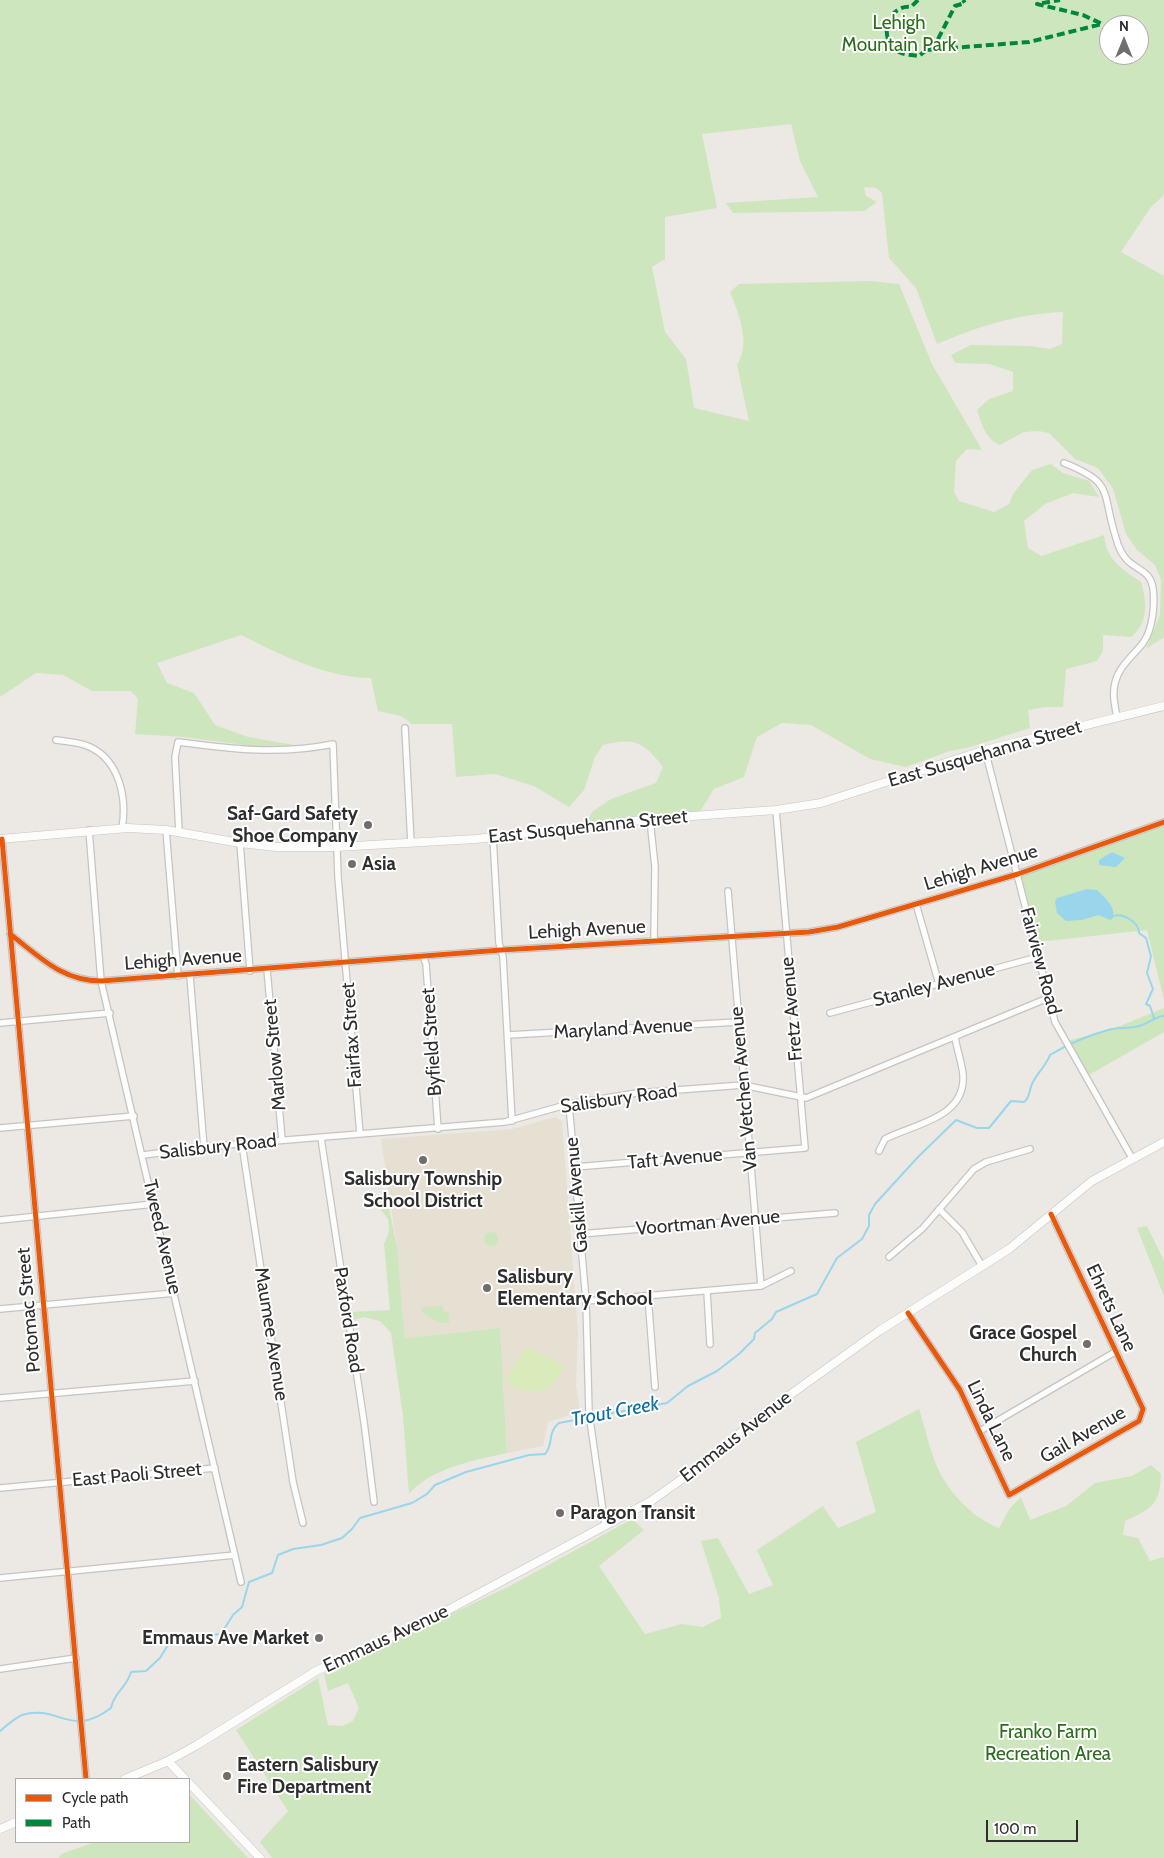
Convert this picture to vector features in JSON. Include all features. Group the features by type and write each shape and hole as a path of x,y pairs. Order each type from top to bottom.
{"main road":[{"name":"East Susquehanna Street","path":"1,839 122,828 166,830 240,844 336,848 493,837 650,818 776,810 829,801 985,750 1164,706"},
{"name":"Emmaus Avenue","path":"127,1778 168,1761 316,1671 448,1610 651,1501 676,1484 796,1390 908,1312 1009,1248 1092,1181 1164,1142"},
{"path":"168,1761 184,1778"},
{"path":"190,1784 260,1858"},
{"path":"0,1829 15,1822"}],"street":[{"path":"1064,463 1091,474 1102,486 1120,548 1129,562 1147,574 1152,586 1153,612 1148,634 1143,643 1123,665 1115,682 1113,695 1117,717"},
{"path":"405,728 411,843"},
{"path":"56,740 90,748 107,761 121,787 125,809 122,828"},
{"name":"Fairfax Street","path":"179,832 175,757 178,742 255,752 301,750 333,744 336,848 360,1134"},
{"name":"Fairview Road","path":"985,750 1055,1022 1132,1158"},
{"name":"Fretz Avenue","path":"776,810 805,1148"},
{"path":"650,818 654,867 654,941"},
{"name":"Lehigh Avenue","path":"10,934 63,974 80,980 101,981 190,976 500,950 786,934 824,930 1018,874 1164,822"},
{"name":"Tweed Avenue","path":"88,830 101,981 242,1582"},
{"path":"166,830 178,976"},
{"path":"493,837 500,950 503,957 512,1121"},
{"name":"Potomac Street","path":"1,839 86,1778"},
{"path":"240,844 250,971"},
{"name":"Van Vetchen Avenue","path":"728,891 730,937 761,1286"},
{"path":"916,904 939,984"},
{"name":"Byfield Street","path":"423,956 426,964 438,1128"},
{"name":"Stanley Avenue","path":"830,1013 1038,957"},
{"name":"Marlow Street","path":"268,969 282,1140"},
{"path":"190,976 204,1148"},
{"path":"801,1098 806,1098 1048,998"},
{"path":"0,1023 110,1013"},
{"name":"Maryland Avenue","path":"508,1035 738,1022"},
{"path":"880,1151 885,1139 940,1116 957,1100 963,1077 955,1037"},
{"name":"Salisbury Road","path":"143,1155 282,1140 512,1121 569,1104 637,1093 743,1085 801,1098"},
{"name":"Gaskill Avenue","path":"569,1104 586,1301 590,1416 606,1525"},
{"path":"0,1128 134,1116"},
{"name":"Paxford Road","path":"320,1138 365,1431 374,1502"},
{"name":"Maumee Avenue","path":"242,1144 293,1482 303,1523"},
{"name":"Taft Avenue","path":"575,1168 805,1148"},
{"path":"889,1257 923,1228 968,1175 978,1166 1030,1149"},
{"path":"0,1220 154,1204"},
{"path":"939,1209 962,1232 982,1266"},
{"name":"Voortman Avenue","path":"580,1234 836,1213"},
{"name":"Ehrets Lane","path":"1051,1214 1143,1409 1143,1414"},
{"path":"586,1301 761,1286 791,1271"},
{"path":"707,1291 710,1344"},
{"path":"0,1309 174,1293"},
{"path":"648,1296 655,1387"},
{"name":"Linda Lane","path":"908,1312 955,1381 1009,1495"},
{"path":"980,1431 1116,1352"},
{"path":"0,1398 195,1381"},
{"name":"Gail Avenue","path":"1009,1495 1139,1421 1143,1414"},
{"name":"East Paoli Street","path":"0,1488 215,1468"},
{"path":"0,1578 235,1555"},
{"path":"0,1669 76,1658"}],"shaded area":[{"name":"Salisbury Elementary School","path":"555,1117 562,1121 578,1333 576,1386 580,1412 548,1422 543,1446 507,1453 500,1328 405,1338 397,1247 381,1139 512,1129"}],"green space":[{"name":"Lehigh Mountain Park","path":"0,0 1164,0 1164,195 1151,207 1121,252 1164,276 1164,637 1146,649 1160,615 1161,580 1155,565 1137,550 1126,534 1113,489 1098,468 1075,459 1049,433 1039,431 1024,432 1000,445 991,439 987,435 977,410 989,399 1013,391 1013,372 989,364 955,363 951,355 971,345 1030,346 1050,349 1062,344 1063,312 1030,315 998,322 937,344 916,288 889,258 882,193 876,188 864,187 866,196 877,202 864,211 733,213 726,203 818,197 800,161 791,124 702,134 717,208 665,217 665,259 652,267 665,332 686,359 694,408 749,421 737,365 743,347 742,328 730,292 739,284 870,281 899,284 932,364 982,450 967,449 956,461 954,492 959,501 994,512 1009,504 1013,494 1032,470 1051,464 1063,473 1089,481 1099,497 1073,493 1045,504 1024,521 1028,548 1041,556 1104,535 1108,551 1116,563 1141,582 1145,597 1144,619 1131,637 1103,635 1103,651 1097,661 1066,669 1063,707 1028,710 1030,728 967,748 950,751 906,767 870,759 811,725 782,723 757,737 744,777 714,789 698,815 585,825 593,811 611,799 656,783 663,767 644,747 631,742 603,745 595,757 584,790 569,807 534,786 495,774 456,777 452,724 412,724 401,716 378,711 371,678 354,677 321,670 241,635 157,663 167,683 194,693 215,725 248,737 294,745 275,749 184,737 135,734 138,699 131,691 92,691 63,675 36,673 0,697"},
{"path":"1164,826 1164,1000 1147,930 1038,942 1021,875"},
{"path":"1164,1008 1164,1032 1089,1075 1068,1041 1120,1026"},
{"path":"388,1203 397,1247 405,1338 500,1328 507,1453 468,1462 441,1471 418,1485 409,1494 403,1416 391,1333 380,1321 363,1317 351,1321 351,1312 390,1310 384,1244 389,1232 388,1219 381,1210"},
{"path":"1147,1226 1164,1261 1164,1296 1137,1228"},
{"path":"488,1232 494,1232 498,1239 494,1246 488,1246 484,1242 484,1236"},
{"path":"443,1305 443,1312 449,1313 449,1323 439,1323 421,1311 422,1308"},
{"path":"526,1347 565,1366 553,1384 543,1392 516,1389 505,1380"},
{"name":"Franko Farm Recreation Area","path":"919,1409 933,1458 945,1482 973,1513 999,1528 1010,1508 1021,1497 1030,1520 1066,1506 1095,1483 1132,1476 1151,1465 1161,1474 1159,1492 1153,1504 1142,1513 1125,1521 1123,1535 1138,1538 1150,1561 1164,1557 1164,1858 272,1858 260,1842 288,1811 236,1730 318,1678 328,1725 342,1726 353,1721 359,1708 348,1683 328,1691 324,1674 510,1586 632,1519 644,1530 599,1566 645,1634 682,1624 703,1627 721,1618 719,1598 701,1541 718,1538 749,1594 773,1585 757,1550 823,1506 838,1528 876,1512 856,1442"},
{"path":"190,1795 248,1858 59,1858 61,1854 92,1843 190,1843"}],"water":[{"path":"1112,852 1125,858 1116,867 1099,865 1099,860"},
{"path":"1087,889 1097,890 1107,899 1113,909 1113,918 1110,920 1099,915 1082,920 1066,921 1057,913 1055,902 1057,898"}],"waterway":[{"path":"1113,916 1117,915 1130,919 1136,925 1139,933 1146,938 1151,956 1147,973 1153,989 1146,1004 1150,1006 1154,1018"},
{"name":"Trout Creek","path":"0,1731 22,1715 35,1713 75,1721 85,1721 97,1717 111,1708 131,1672 146,1671 160,1658 168,1645 197,1636 221,1634 233,1615 242,1607 249,1582 272,1573 278,1555 293,1549 321,1545 342,1538 360,1518 412,1503 427,1494 435,1485 466,1472 529,1455 545,1454 548,1450 553,1430 559,1423 667,1403 688,1386 717,1371 739,1354 754,1339 755,1333 772,1319 776,1312 817,1294 837,1258 862,1239 869,1226 869,1215 875,1204 918,1157 956,1120 977,1128 989,1128 1011,1101 1024,1102 1026,1100 1034,1080 1050,1055 1093,1035 1112,1029 1139,1026 1164,1016"}],"marked path":[{"path":"918,0 911,7 896,11 891,17 887,32 888,40 892,47 899,52 919,56 937,41 955,6 965,3 963,0"},
{"path":"926,50 1029,42 1102,24 1083,15 1037,4 1060,0"}],"cycle path":[{"path":"10,934 42,959 63,972 87,980 101,981 501,950 809,932 838,927 1018,874 1164,822"},
{"path":"2,839 86,1778"},
{"path":"908,1313 960,1390 1009,1495 1139,1421 1143,1409 1051,1214"}],"place":[{"name":"Saf-Gard Safety Shoe Company","path":"368,825"},
{"name":"Asia","path":"352,864"},
{"name":"Salisbury Township School District","path":"423,1160"},
{"name":"Salisbury Elementary School","path":"487,1288"},
{"name":"Grace Gospel Church","path":"1087,1344"},
{"name":"Paragon Transit","path":"560,1513"},
{"name":"Emmaus Ave Market","path":"319,1638"},
{"name":"Eastern Salisbury Fire Department","path":"227,1776"}]}
